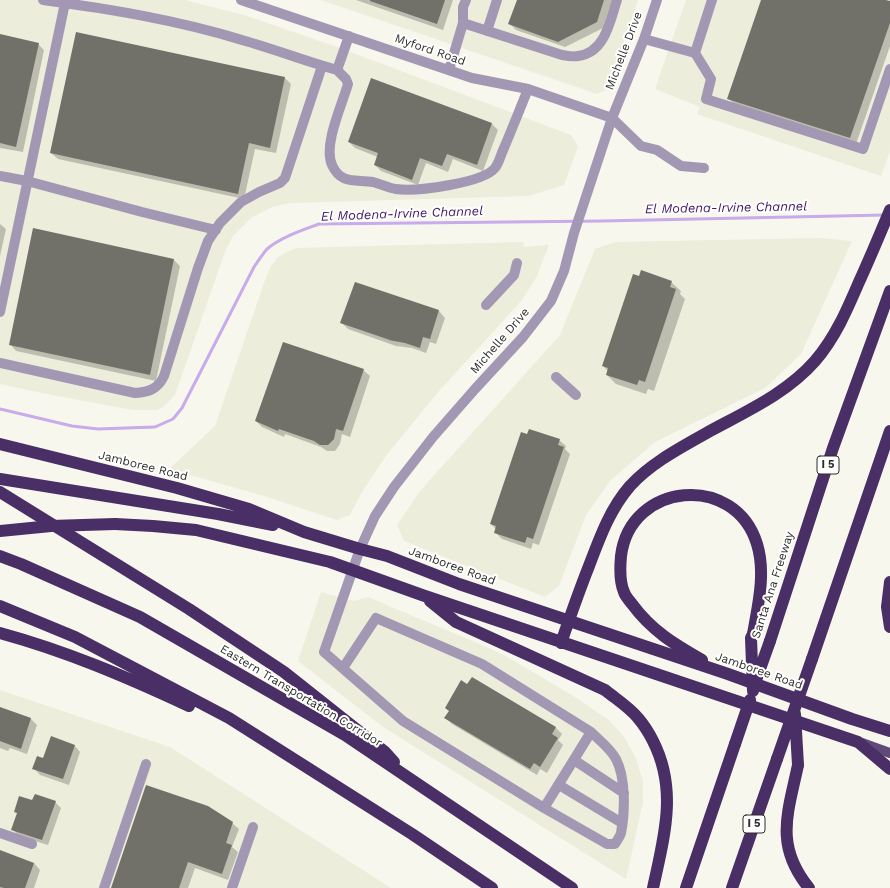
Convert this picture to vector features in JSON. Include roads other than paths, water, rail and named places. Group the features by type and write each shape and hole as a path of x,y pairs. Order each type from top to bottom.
{"highway":[{"path":"561,642 605,522 616,504 630,486 646,471 668,456 765,402 791,384 815,361 835,333 847,312 890,210"},
{"name":"Santa Ana Freeway","path":"686,888 770,641 833,448 890,291"},
{"name":"I 5","path":"732,888 890,430"},
{"name":"Jamboree Road","path":"0,444 177,488 249,509 304,532 360,550 387,556 459,584 728,674 852,719 890,731"},
{"path":"0,479 218,514 304,532"},
{"path":"0,492 189,609 284,672 385,752 418,785"},
{"path":"728,674 669,641 642,618 624,592 620,567 624,540 632,524 642,513 660,501 679,495 700,494 718,500 735,510 747,523 757,543 761,582 753,634 751,638 753,691"},
{"path":"0,530 51,526 115,524 153,526 196,530 316,558 858,742 890,769"},
{"name":"Eastern Transportation Corridor","path":"0,556 140,617 344,735 572,888"},
{"path":"890,582 887,607 890,627"},
{"path":"422,595 456,622 605,690 640,720 656,748 663,766 667,785 668,806 664,835 653,888"},
{"path":"0,606 75,637 229,718 266,740 412,834 492,888"},
{"path":"0,632 56,649 123,675 266,740"},
{"path":"795,709 798,765 786,821 786,840 793,862 800,876 809,888"}],"main road":[{"path":"858,742 890,753"}],"street":[{"path":"43,0 65,1 171,22 241,39 337,70 346,79 348,84 330,142 329,155 337,176 347,180 373,182 397,190 427,189 454,184 483,176 495,168 528,89"},
{"name":"Myford Road","path":"241,0 472,78 528,89 612,118"},
{"path":"449,70 463,23 466,0"},
{"path":"487,31 497,0"},
{"path":"463,23 562,56 578,56 592,52 604,38 617,0"},
{"name":"Michelle Drive","path":"342,668 324,652 360,550 375,516 407,470 475,389 523,337 551,301 564,271 574,234 612,118 644,39 657,0"},
{"path":"695,53 712,0"},
{"path":"0,312 65,1"},
{"path":"337,70 349,36"},
{"path":"644,39 695,53 711,79 706,99 862,149 890,69"},
{"path":"0,363 135,393 147,392 154,389 161,382 164,376 208,241 220,223 242,202 259,192 280,183 285,178 322,66"},
{"path":"612,118 641,146 657,150 681,166 704,168"},
{"path":"0,176 27,181 216,230"},
{"path":"486,305 514,275 517,263"},
{"path":"556,377 576,395"},
{"path":"376,618 482,664 591,732 611,750 617,761 623,785 624,808 622,823 620,834 615,844 607,844 544,808 403,721 342,668 376,618"},
{"path":"544,808 591,732"},
{"path":"574,760 624,793"},
{"path":"104,888 146,764"},
{"path":"559,785 622,823"},
{"path":"232,888 253,827"},
{"path":"0,833 32,844"}],"waterway":[{"name":"El Modena-Irvine Channel","path":"0,409 72,426 98,429 155,427 173,419 182,408 254,267 263,254 267,249 292,234 319,224 602,221 884,215"}]}
